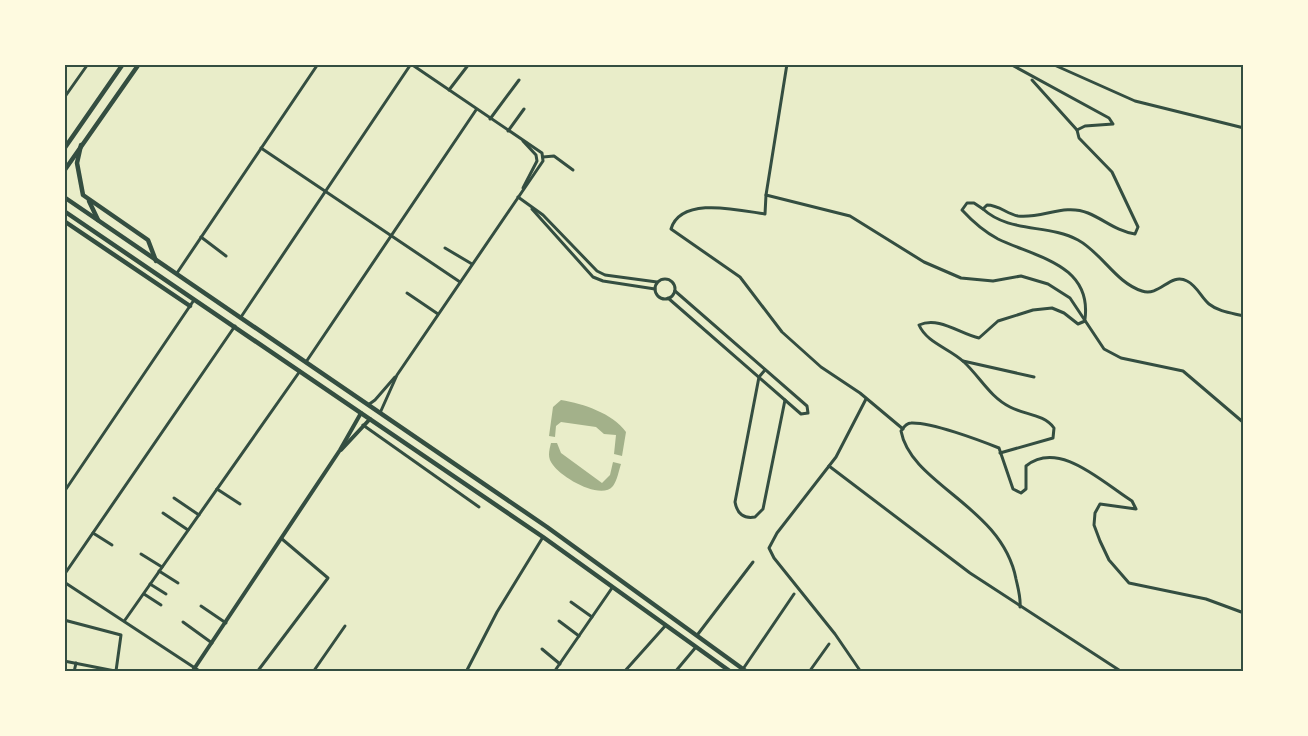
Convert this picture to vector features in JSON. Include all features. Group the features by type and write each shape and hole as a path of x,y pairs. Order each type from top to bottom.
{"main road":[{"path":"64,149 123,64"},
{"path":"64,171 137,65"},
{"path":"81,145 77,163 78,180 83,195 148,240 156,261"},
{"path":"64,197 380,413 698,634 745,670"},
{"path":"89,201 98,220"},
{"path":"64,211 543,537 731,672"},
{"path":"64,221 190,306"},
{"path":"127,264 147,266"},
{"path":"171,282 176,275"},
{"path":"193,669 282,539 340,450 361,413"},
{"path":"340,450 370,419"}],"street":[{"path":"64,98 88,64"},
{"path":"176,275 318,64"},
{"path":"240,319 411,64 476,110 535,146 543,157 543,161 397,375 380,413"},
{"path":"449,90 470,64"},
{"path":"787,64 765,214 722,208 684,210 674,218 671,229 740,277 782,332 821,367 903,429"},
{"path":"1010,64 1029,77 1084,103 1109,118 1113,124 1085,126 1077,130"},
{"path":"1052,64 1135,101 1189,116 1231,123 1244,129"},
{"path":"983,209 987,205 996,205 1017,216 1071,209 1088,213 1121,232 1135,234 1138,227 1112,172 1079,138 1077,130 1029,77"},
{"path":"490,119 519,80"},
{"path":"508,131 524,109"},
{"path":"305,363 476,110"},
{"path":"522,139 536,155 537,161 522,191"},
{"path":"261,148 460,282"},
{"path":"543,157 554,156 573,170"},
{"path":"766,195 850,216 924,262 961,278 993,281 1022,276 1048,284 1070,298 1104,349 1121,358 1183,371 1244,423"},
{"path":"518,197 543,215 597,271 605,275 657,282 664,278 670,280 675,291 807,406 809,411 801,414 668,298 660,298 655,289 657,282"},
{"path":"1085,321 1087,308 1080,289 1067,269 1033,252 999,239 975,225 962,210 966,203 974,203 1004,222 1077,240 1102,258 1131,286 1144,292 1154,292 1176,278 1186,280 1210,304 1225,312 1244,316"},
{"path":"531,207 593,277 603,281 655,289"},
{"path":"201,237 226,255"},
{"path":"445,248 472,264"},
{"path":"668,298 675,291"},
{"path":"407,293 438,314"},
{"path":"64,492 195,299"},
{"path":"1000,453 1053,438 1054,428 1049,421 1011,408 994,397 963,361 923,334 919,325 925,322 937,323 965,336 979,338 998,321 1033,310 1052,308 1064,313 1078,324 1085,321"},
{"path":"64,575 235,326"},
{"path":"963,361 1034,376"},
{"path":"765,370 759,376 735,502 739,513 744,516 755,517 764,508 785,399"},
{"path":"125,620 300,371"},
{"path":"368,405 397,375"},
{"path":"861,672 835,634 774,558 770,548 777,533 841,449 866,399"},
{"path":"1020,607 1008,552 995,532 910,454 902,439 903,429 910,423 999,448 1013,489 1021,493 1026,489 1026,466 1035,459 1056,456 1072,462 1132,501 1136,509 1100,504 1095,513 1094,525 1109,560 1129,583 1206,599 1244,613"},
{"path":"363,425 479,507"},
{"path":"829,466 953,561 1122,672"},
{"path":"217,489 240,504"},
{"path":"174,498 199,514"},
{"path":"163,513 188,530"},
{"path":"93,533 112,545"},
{"path":"466,672 497,612 543,537"},
{"path":"257,672 328,578 282,539"},
{"path":"141,554 162,567"},
{"path":"698,634 753,562"},
{"path":"159,572 178,583"},
{"path":"64,582 125,620 193,669 201,672"},
{"path":"150,584 166,594"},
{"path":"554,672 612,588"},
{"path":"144,594 161,605"},
{"path":"745,670 794,594"},
{"path":"571,603 592,617"},
{"path":"201,606 226,623"},
{"path":"64,620 121,635 117,671 64,661"},
{"path":"559,621 579,636"},
{"path":"183,622 212,643"},
{"path":"624,672 666,625"},
{"path":"313,672 345,626"},
{"path":"809,672 829,644"},
{"path":"675,672 696,647"},
{"path":"542,649 560,664"},
{"path":"75,672 76,663"}],"shaded area":[{"path":"561,400 597,410 620,425 626,432 622,456 614,454 616,435 604,434 596,427 561,422 556,426 555,437 549,436 553,407"},
{"path":"551,443 557,443 561,453 602,483 610,475 613,462 621,464 613,486 600,491 572,481 557,470 550,460"}]}
